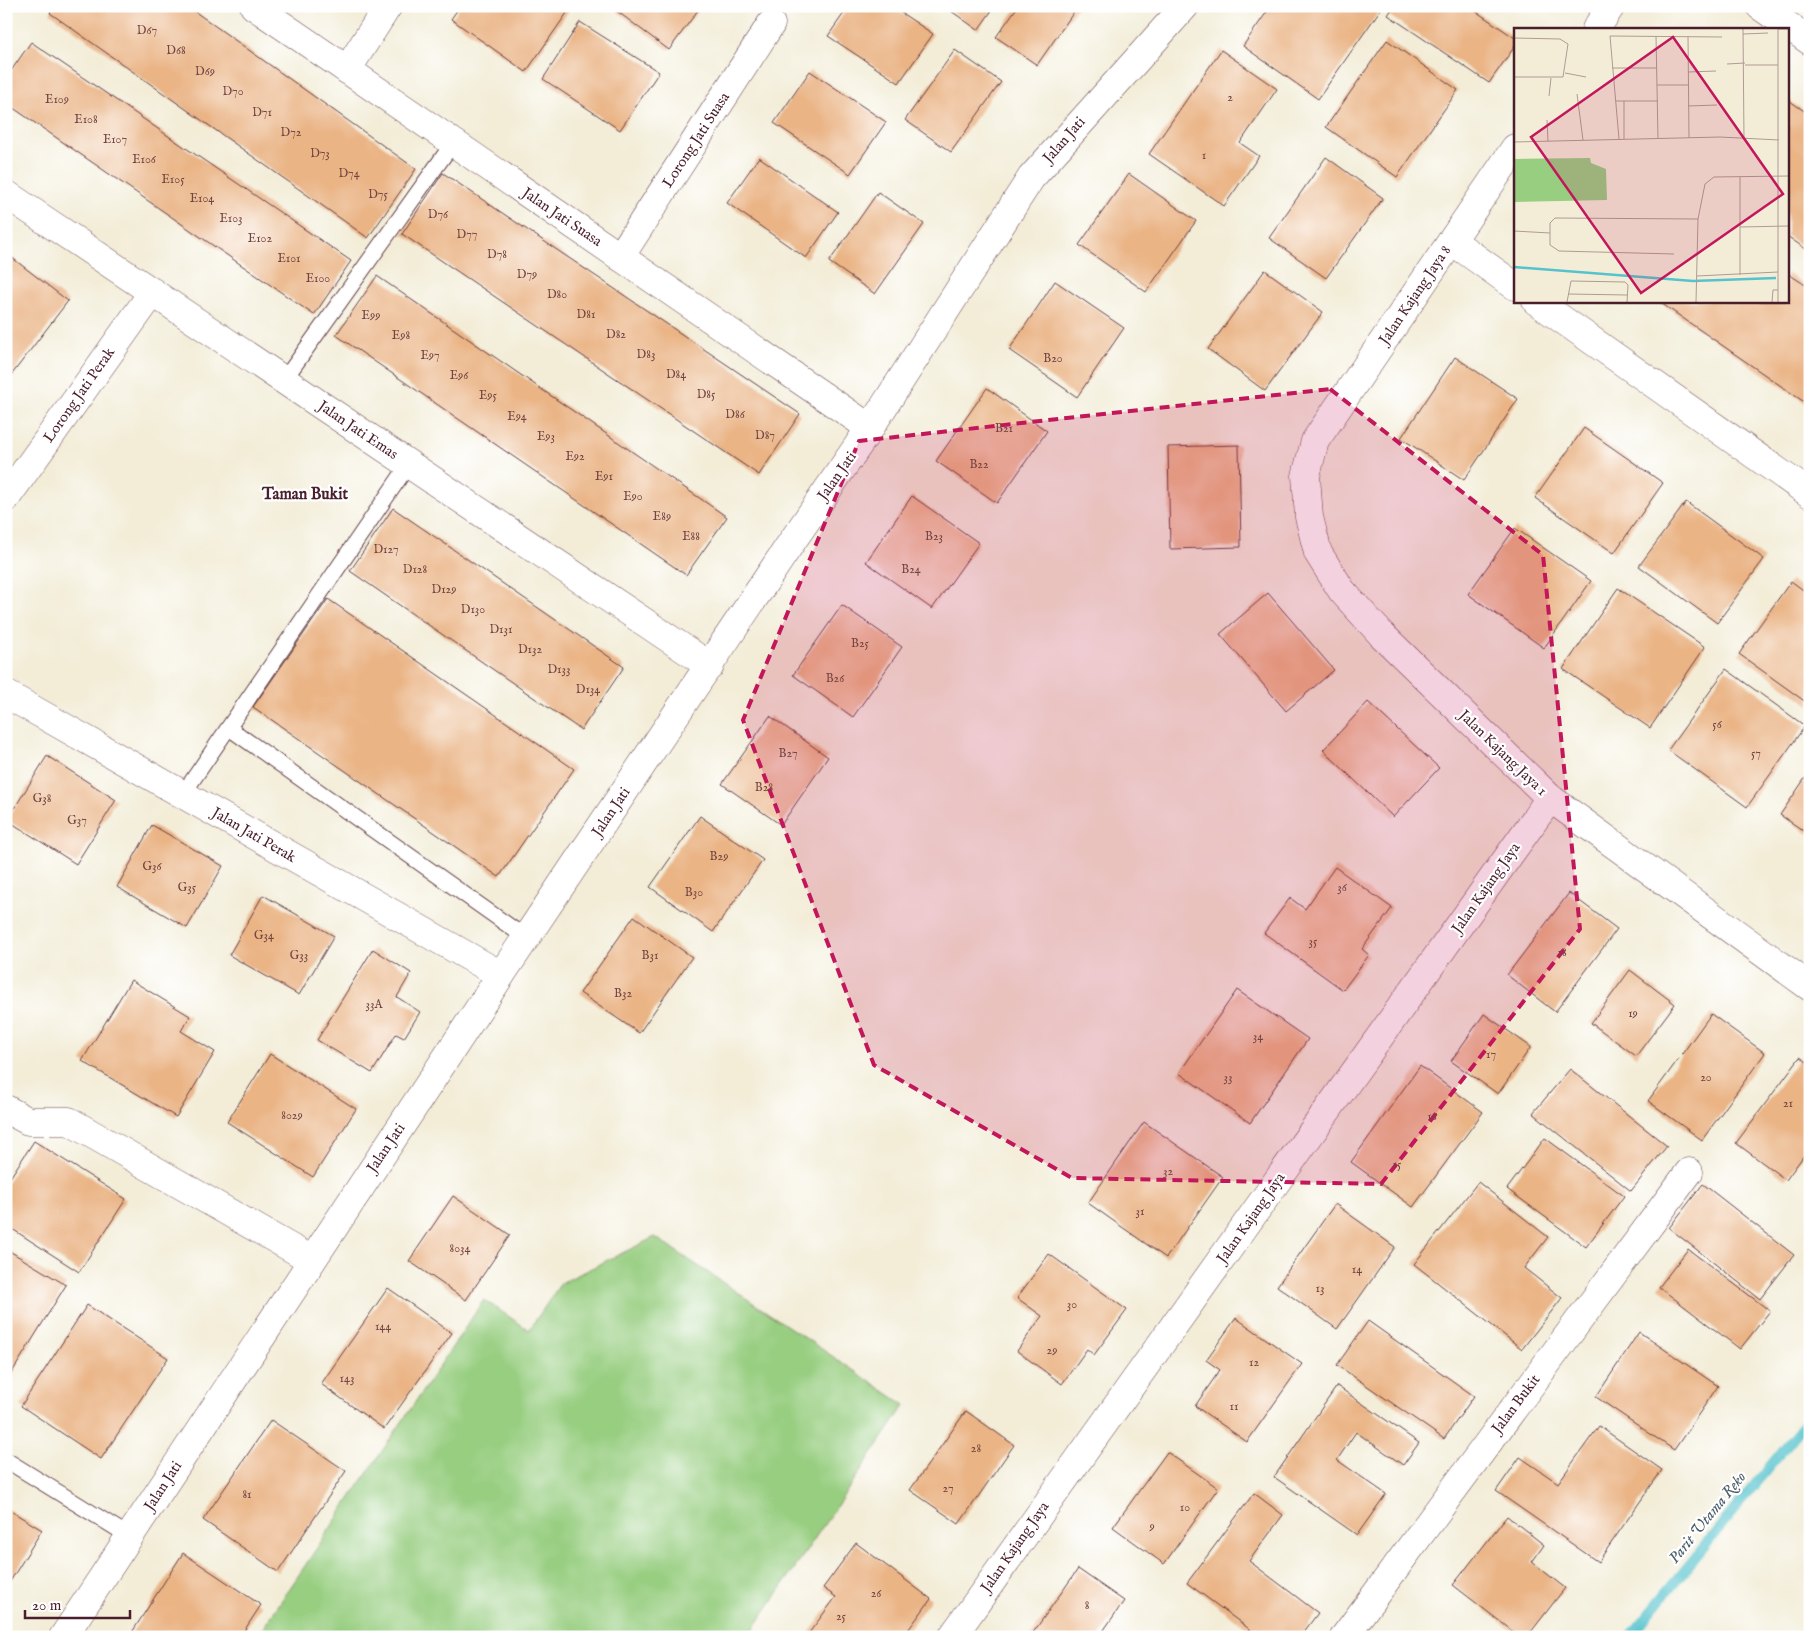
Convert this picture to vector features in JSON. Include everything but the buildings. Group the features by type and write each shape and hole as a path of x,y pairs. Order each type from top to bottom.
{"street":[{"name":"Jalan Jati Suasa","path":"254,6 870,428"},
{"path":"347,70 388,6"},
{"name":"Jalan Jati","path":"63,1637 501,975 870,428 1031,178 1185,6"},
{"path":"1597,28 1611,6"},
{"path":"1760,6 1810,41"},
{"name":"Lorong Jati Suasa","path":"620,257 771,24"},
{"name":"Jalan Kajang Jaya 8","path":"1315,441 1514,149"},
{"name":"Jalan Jati Emas","path":"6,194 710,666"},
{"path":"1452,242 1514,285"},
{"name":"Lorong Jati Perak","path":"6,498 153,292"},
{"path":"1537,302 1810,494"},
{"name":"Jalan Kajang Jaya 1","path":"1315,441 1306,476 1309,517 1318,553 1342,591 1382,635 1550,798 1810,987"},
{"name":"Jalan Jati Perak","path":"6,694 501,975"},
{"name":"Jalan Kajang Jaya","path":"952,1637 1550,798"},
{"path":"6,1109 28,1121 69,1121 312,1260"},
{"name":"Jalan Bukit","path":"1344,1637 1689,1172"}],"lane":[{"path":"284,380 453,142"},
{"path":"183,794 409,464"},
{"path":"229,728 526,938"},
{"path":"6,1460 129,1536"}],"highlighted area":[{"path":"1330,389 1543,555 1580,929 1381,1184 1072,1178 874,1065 743,720 859,441"}],"green space":[{"path":"655,1237 905,1405 748,1637 257,1637 484,1300 529,1330 561,1283"}],"waterway":[{"name":"Parit Utama Reko","path":"1630,1637 1810,1417"}],"district":[{"name":"Taman Bukit","path":"305,495"}]}
